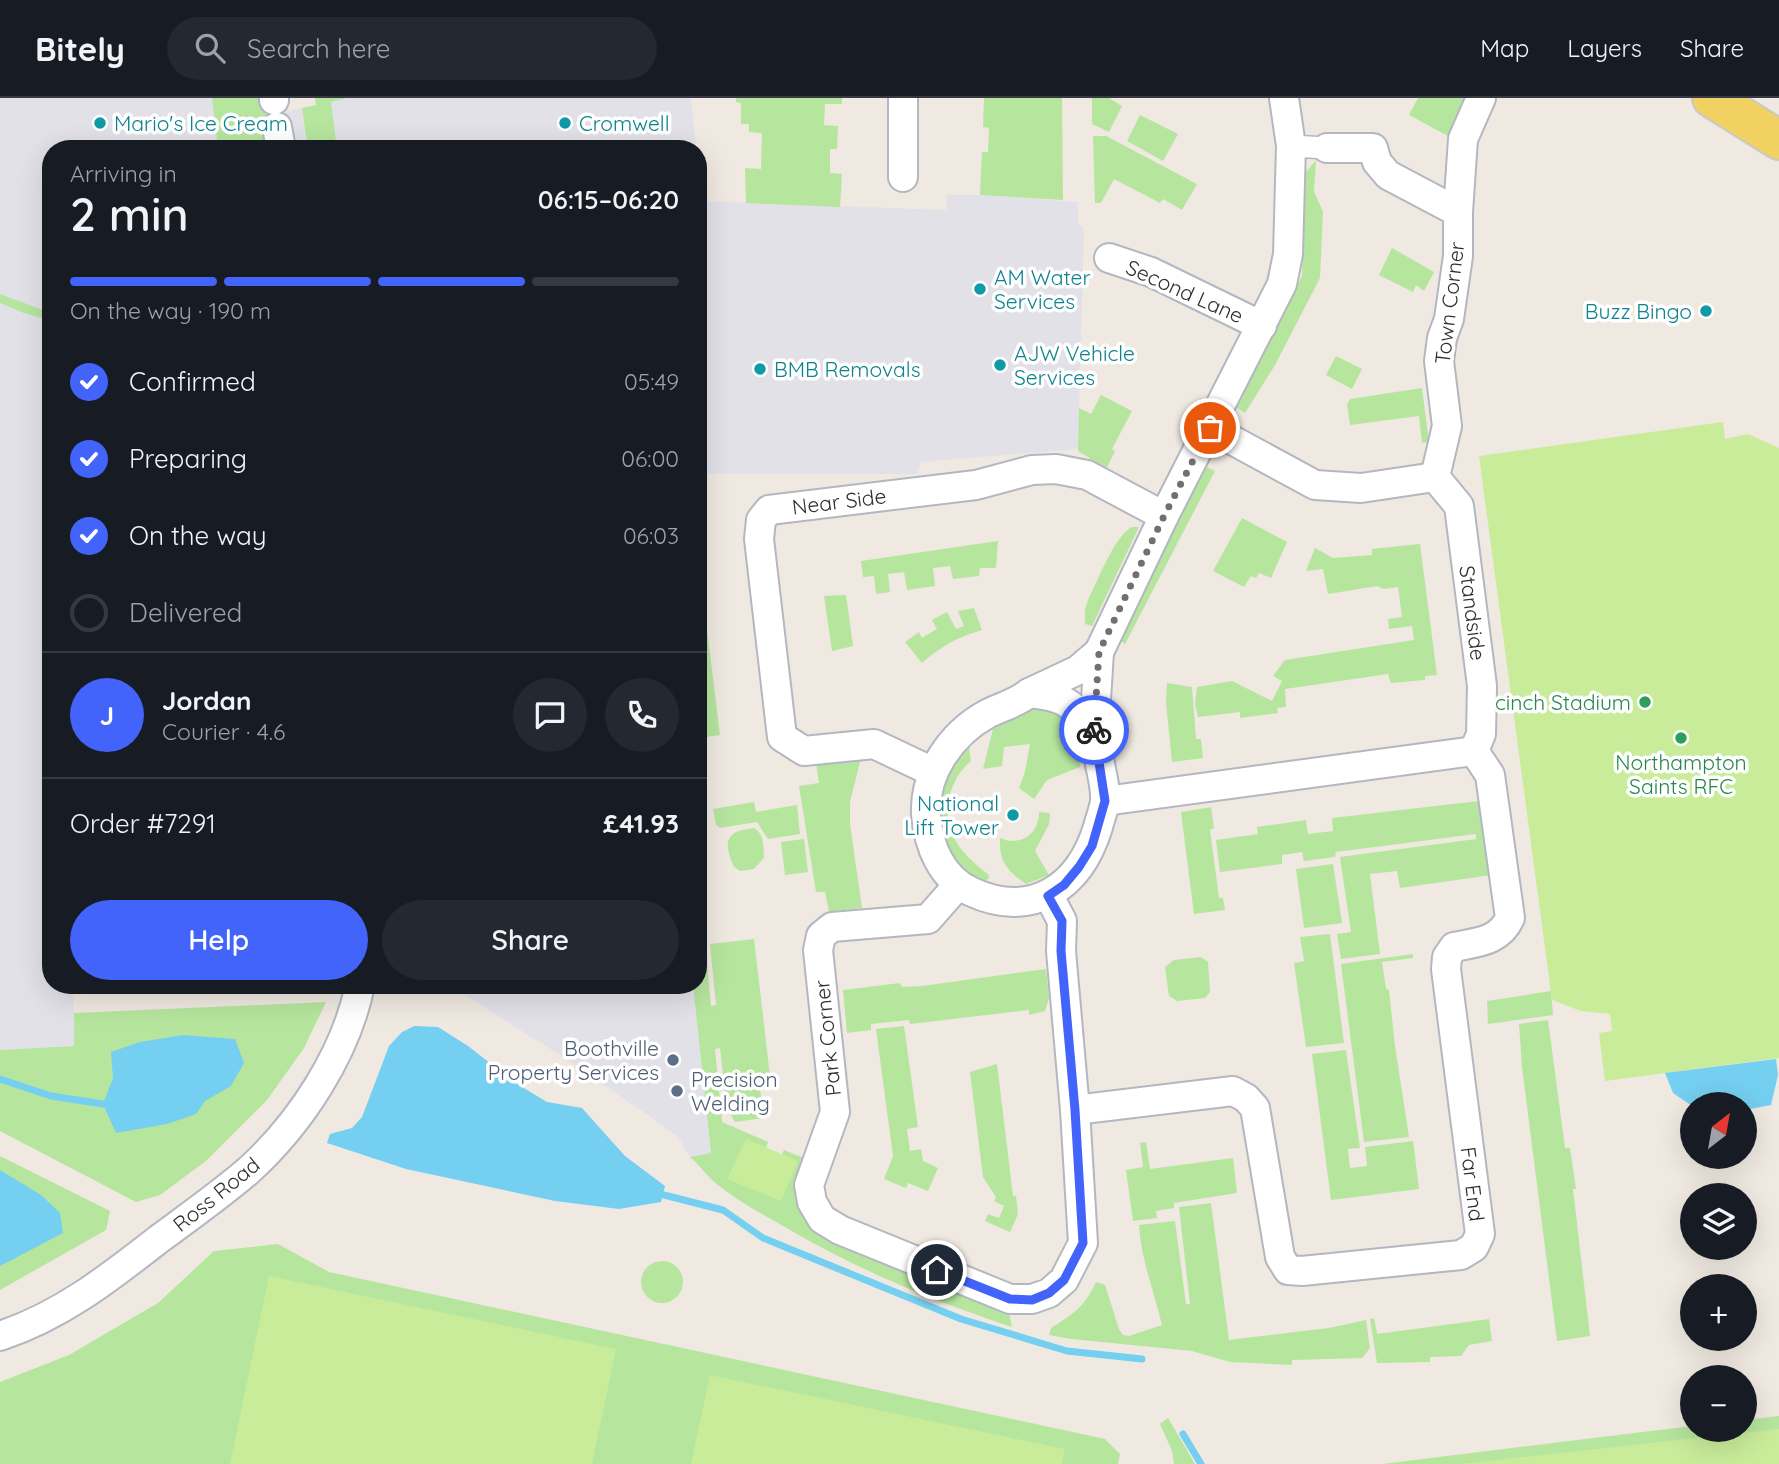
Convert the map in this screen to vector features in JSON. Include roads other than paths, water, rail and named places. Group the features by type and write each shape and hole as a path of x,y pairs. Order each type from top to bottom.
{"main road":[{"path":"1712,98 1779,141"}],"street":[{"path":"903,98 903,177"},
{"name":"Town Corner","path":"1435,477 1447,426 1439,361 1442,338 1449,319 1458,257 1463,139 1481,98"},
{"path":"1098,657 1078,670 971,724 953,741 933,772 926,808 927,830 931,846 942,868 958,885 987,898 1007,902 1048,896 1064,885 1092,846 1105,801 1094,731 1098,657 1164,516 1282,284 1289,254 1291,146 1279,99"},
{"name":"Town Corner","path":"1291,146 1373,148 1377,162 1388,175 1458,212"},
{"name":"Second Lane","path":"1109,258 1151,272 1262,326"},
{"path":"1210,428 1315,485 1361,488 1435,477"},
{"name":"Near Side","path":"933,772 874,744 804,751 782,737 759,539 761,520 769,510 976,485 1032,470 1056,469 1087,475 1164,516"},
{"name":"Standside","path":"1435,477 1459,506 1482,686 1481,734 1474,751"},
{"path":"1029,693 1055,697 1069,704 1094,731"},
{"path":"1105,801 1474,751"},
{"name":"Far End","path":"1075,1110 1233,1091 1246,1098 1255,1108 1280,1257 1288,1270 1302,1271 1461,1255 1474,1247 1480,1234 1446,970 1447,957 1454,947 1490,939 1504,932 1510,918 1490,775 1474,751"},
{"name":"Park Corner","path":"958,885 929,919 832,927 821,936 818,950 835,1112 810,1185 812,1202 822,1219 839,1230 1010,1299 1032,1300 1049,1293 1064,1280 1083,1243 1061,951 1062,921 1048,896"},
{"name":"Ross Road","path":"0,1336 74,1303 249,1170 283,1133 313,1093 346,1029 357,994"}],"water":[{"path":"414,1026 438,1027 468,1046 517,1084 547,1102 582,1108 625,1156 665,1186 661,1202 619,1209 555,1201 406,1169 327,1143 330,1134 352,1128 362,1117 389,1046 402,1032"},
{"path":"183,1035 235,1039 244,1063 231,1086 205,1101 196,1114 167,1124 116,1133 103,1104 113,1078 111,1052 140,1042"},
{"path":"1776,1059 1778,1075 1771,1105 1757,1108 1757,1092 1680,1092 1680,1098 1673,1093 1665,1073"},
{"path":"0,1170 41,1195 60,1213 63,1233 0,1266"}],"waterway":[{"path":"0,1079 51,1096 103,1104"},
{"path":"664,1195 723,1210 763,1238 961,1319 1067,1351 1142,1359"},
{"path":"1183,1434 1201,1464"}],"place":[{"name":"Mario's Ice Cream","path":"100,123"},
{"name":"Cromwell","path":"565,123"},
{"name":"AM Water Services","path":"980,289"},
{"name":"Buzz Bingo","path":"1706,311"},
{"name":"AJW Vehicle Services","path":"1000,365"},
{"name":"BMB Removals","path":"760,369"},
{"name":"cinch Stadium","path":"1645,702"},
{"name":"Northampton Saints RFC","path":"1681,738"},
{"name":"National Lift Tower","path":"1013,815"},
{"name":"Boothville Property Services","path":"673,1060"},
{"name":"Precision Welding","path":"677,1091"}]}
